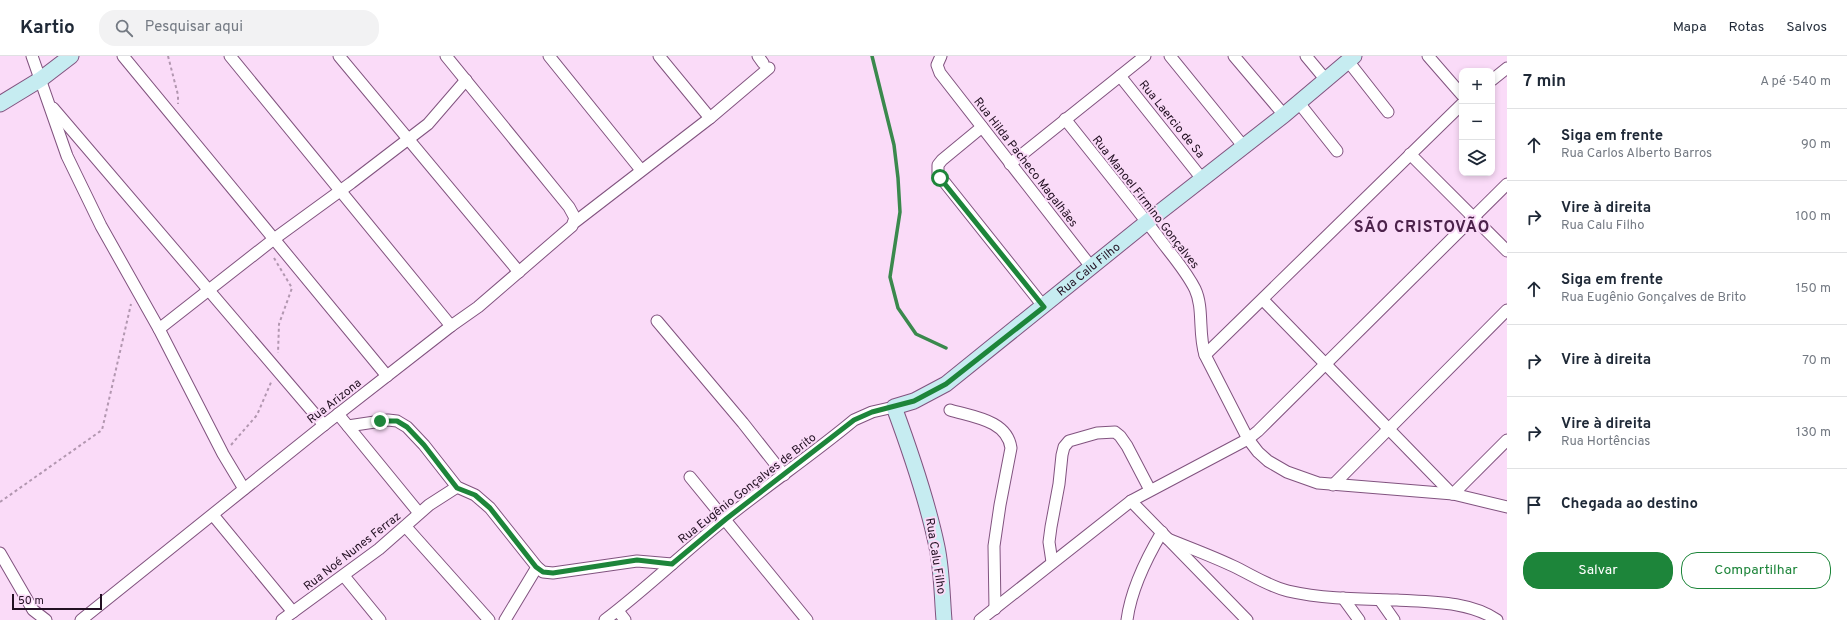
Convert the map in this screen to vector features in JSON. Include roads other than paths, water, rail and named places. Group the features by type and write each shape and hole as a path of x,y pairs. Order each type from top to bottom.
{"street":[{"path":"32,56 67,156 101,226 158,329 223,454 244,489"},
{"path":"0,104 41,79 70,56"},
{"path":"123,56 388,376"},
{"path":"230,56 451,326"},
{"path":"339,56 519,272"},
{"path":"446,56 559,194 569,207 575,218 575,222"},
{"path":"549,56 641,170"},
{"path":"659,56 710,118"},
{"name":"Rua Hilda Pacheco Magalhães","path":"941,56 937,64 940,73 1092,268"},
{"path":"1010,164 1145,56"},
{"path":"1170,56 1244,147"},
{"path":"1234,56 1284,115"},
{"path":"1306,56 1326,80"},
{"path":"1428,56 1459,92"},
{"path":"1351,59 1388,112"},
{"name":"Rua Calu Filho","path":"944,620 942,584 937,548 926,500 915,463 894,407 914,401 946,384 1044,307 1147,222 1203,180 1299,103 1351,59"},
{"name":"Rua Arizona","path":"82,620 324,425 451,326 478,307 575,222 710,118 763,62"},
{"path":"1495,78 1507,68"},
{"name":"Rua Laercio de Sa","path":"1120,76 1203,180"},
{"path":"158,329 274,239 428,124 466,80"},
{"path":"48,99 49,104 324,425"},
{"path":"1299,103 1337,151"},
{"path":"1205,355 1459,107"},
{"name":"Rua Manoel Firmino Gonçalves","path":"1065,119 1147,222 1196,290 1199,305 1201,343 1205,355 1248,439 1268,461 1287,472 1312,482 1333,485 1453,494 1507,507"},
{"path":"982,127 942,160 938,165 938,174 1044,307"},
{"path":"1410,154 1507,251"},
{"path":"980,620 1131,501 1150,490 1181,476 1248,439 1326,364 1507,184"},
{"path":"1263,300 1453,494 1507,440"},
{"path":"1333,485 1507,310"},
{"path":"657,321 743,423 784,475"},
{"name":"Rua Eugênio Gonçalves de Brito","path":"605,620 645,589 672,564 726,519 854,420 872,412 894,407"},
{"path":"950,410 978,418 1000,428 1005,431 1010,440 1011,448 994,546 995,609"},
{"path":"338,414 419,513"},
{"path":"348,426 380,421 397,421 407,427 424,445 457,488 475,495 490,508 540,569 553,573 637,560 672,564"},
{"path":"1052,562 1049,542 1050,527 1059,484 1062,454 1064,446 1069,441 1097,433 1115,432 1127,446 1150,490"},
{"path":"690,477 726,519 807,620"},
{"name":"Rua Noé Nunes Ferraz","path":"282,620 344,576 406,527 419,513 457,488"},
{"path":"1131,501 1247,620"},
{"path":"213,515 293,612"},
{"path":"406,527 489,620"},
{"path":"1165,536 1233,566 1271,586 1289,591 1343,598 1430,602 1463,606 1487,614 1497,620"},
{"path":"1127,620 1137,583 1148,557 1165,536"},
{"path":"0,553 33,610 46,620"},
{"path":"505,620 540,569"},
{"path":"344,576 380,620"},
{"path":"1343,598 1359,620"},
{"path":"1380,600 1394,620"},
{"path":"618,611 625,620"}],"waterway":[{"path":"872,56 894,145 898,178 900,212 890,277 898,308 916,334 946,348"}],"district":[{"name":"SÃO CRISTOVÃO","path":"1422,226"}]}
